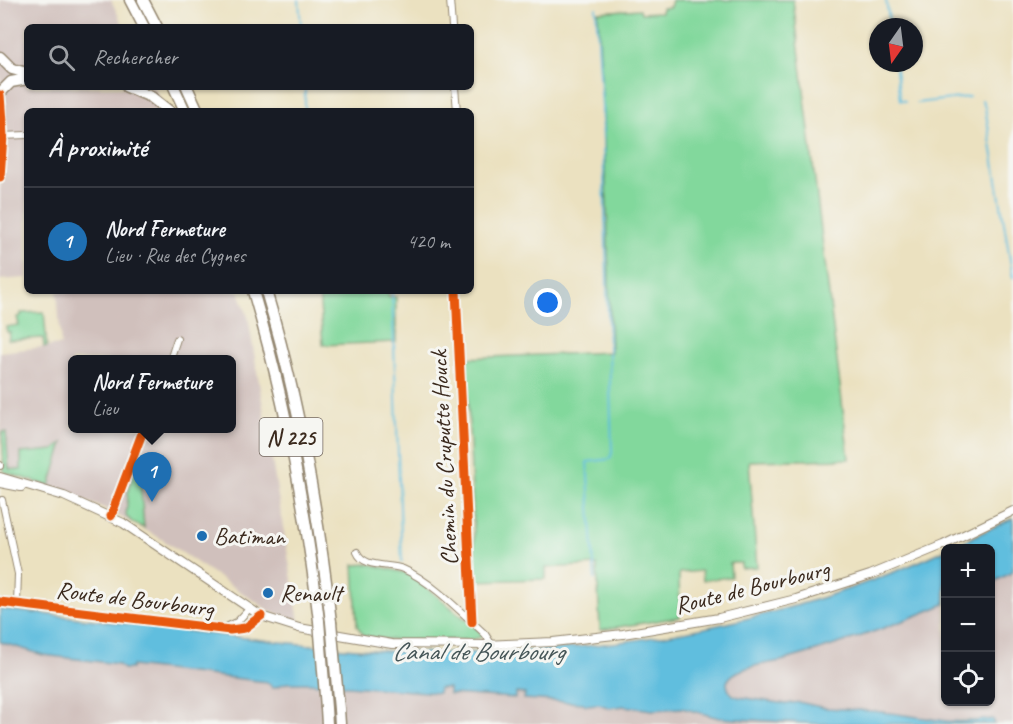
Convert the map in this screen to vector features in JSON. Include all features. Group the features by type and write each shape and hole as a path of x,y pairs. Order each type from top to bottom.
{"highway":[{"path":"124,0 136,24"},
{"path":"130,0 142,24"},
{"path":"142,0 155,24"},
{"path":"0,57 12,69 24,72"},
{"path":"0,68 12,76 24,78"},
{"path":"0,94 9,84 24,80"},
{"path":"134,90 151,97 166,108"},
{"path":"175,90 184,108"},
{"path":"188,90 197,108"},
{"name":"N 225","path":"254,294 273,359 296,460 307,527 327,724"},
{"name":"N 225","path":"267,294 292,386 310,467 331,622 340,724"}],"main road":[{"path":"0,94 2,133 0,177"},
{"path":"0,477 45,489 93,508"},
{"path":"0,483 45,493 93,508"},
{"name":"Route de Bourbourg","path":"93,508 147,538 261,616 299,628 382,643 489,645 614,635 701,621 770,606 887,568 943,545 1013,511"}],"street":[{"path":"450,0 452,24"},
{"path":"455,90 457,108"},
{"path":"2,133 24,135"},
{"name":"Chemin du Cruputte Houck","path":"456,294 472,622"},
{"path":"172,355 177,339"},
{"path":"111,516 142,433"},
{"path":"2,500 19,579 18,604"},
{"path":"357,552 365,561 396,567 413,574 488,636 489,645"},
{"name":"Route de Bourbourg","path":"0,602 217,628 241,629 261,616"},
{"name":"Route de Bourbourg","path":"217,628 232,626 249,609"}],"shaded area":[{"path":"0,0 111,0 123,24 24,24 24,90 156,90 164,108 24,108 24,278 0,280 0,188 8,140 0,74"},
{"path":"57,294 240,294 248,317 299,621 271,612 160,538 104,508 4,472 0,417 0,352 61,345"},
{"path":"1013,572 1013,724 995,724 993,719 947,721 790,702 787,704 739,697 728,690 727,682 734,672 783,660 867,634 941,606 941,706 995,706 995,581"},
{"path":"0,642 43,655 268,682 276,687 286,683 309,683 437,693 439,688 450,688 449,693 515,698 516,693 525,694 525,698 599,704 614,709 624,706 652,710 682,708 719,718 819,724 0,724"}],"green space":[{"path":"672,0 793,0 849,459 749,461 757,567 741,568 741,563 730,563 731,577 703,580 702,571 679,573 680,617 600,630 597,565 546,568 546,579 476,581 466,358 611,352 598,12 640,9 641,13 661,12 662,8 670,7"},
{"path":"319,294 388,294 389,297 396,297 396,342 323,345"},
{"path":"44,312 47,347 44,347 43,338 8,340 10,332 7,332 6,327 19,325 17,317 21,316 21,313"},
{"path":"2,432 6,432 9,469 21,470 21,453 54,450 63,443 50,486 4,472"},
{"path":"136,461 139,462 144,528 133,523 126,516 128,493"},
{"path":"369,564 410,574 482,633 482,637 470,640 392,640 364,636 357,626 354,565"}],"water":[{"path":"1013,518 1013,572 995,581 995,544 958,544"},
{"path":"941,552 941,606 844,642 743,670 730,677 727,682 730,692 739,697 787,704 802,703 827,708 890,713 947,721 993,719 995,724 819,724 719,718 682,708 652,710 624,706 610,708 599,704 586,705 524,699 525,694 516,693 515,698 449,694 449,688 439,688 438,693 286,683 273,688 267,682 132,666 131,669 123,669 118,664 43,655 0,642 0,609 353,649 477,652 546,649 615,643 750,618 882,577"}],"waterway":[{"path":"299,0 301,24"},
{"path":"886,0 889,18"},
{"path":"595,579 587,462 610,459 612,453 602,106 596,8"},
{"path":"896,72 900,100 905,101"},
{"path":"305,90 305,108"},
{"path":"916,103 969,97"},
{"path":"982,100 1013,278"},
{"path":"392,294 402,562"}],"cycle path":[{"path":"0,95 3,136 0,177"},
{"path":"456,294 472,622"},
{"path":"111,516 142,433"},
{"path":"0,602 230,630 245,628 261,616"}],"place":[{"name":"Nord Fermeture","path":"152,502"},
{"name":"Batiman","path":"202,536"},
{"name":"Renault","path":"268,593"}],"water label":[{"name":"Canal de Bourbourg","path":"478,651"}]}
